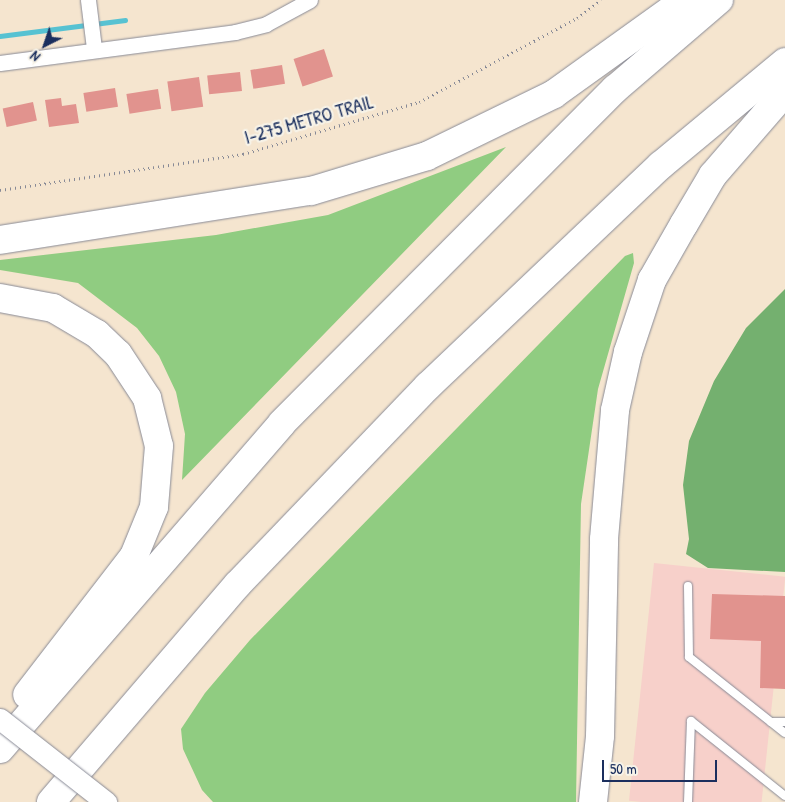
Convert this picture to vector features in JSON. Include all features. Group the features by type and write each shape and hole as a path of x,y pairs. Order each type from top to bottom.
{"highway":[{"path":"0,240 311,191 427,156 554,94 684,0"},
{"path":"0,749 282,423 615,89 719,0"},
{"path":"51,802 238,584 428,386 661,165 785,62"},
{"path":"593,802 600,736 604,539 616,410 628,352 652,280 713,175 785,92"},
{"path":"0,298 37,303 77,320 118,354 147,398 160,469 154,507 134,556 58,649 0,735"}],"main road":[{"path":"0,718 106,802"}],"street":[{"path":"88,0 94,48"},
{"path":"0,63 94,48 235,32 266,24 310,0"}],"lane":[{"path":"688,586 689,657 785,733"},
{"path":"688,802 692,721 785,796"},
{"path":"771,722 785,722"}],"path":[{"name":"I-275 METRO TRAIL","path":"0,190 243,154 410,104 577,18 601,0"}],"shaded area":[{"path":"654,563 785,577 762,802 629,801"}],"green space":[{"path":"506,147 182,480 185,434 176,392 159,356 137,328 78,283 0,270 0,260 216,235 328,215"},
{"path":"633,253 634,263 598,389 581,504 576,802 213,802 202,790 183,749 181,729 205,693 250,640 625,256"},
{"path":"785,289 785,572 708,568 686,554 689,539 683,485 689,441 714,381 746,328"}],"building":[{"path":"324,49 333,77 303,86 294,59"},
{"path":"282,65 285,84 253,89 250,70"},
{"path":"240,72 242,91 209,94 207,75"},
{"path":"199,77 203,107 171,111 167,81"},
{"path":"115,88 118,107 86,112 83,93"},
{"path":"158,89 161,109 130,114 126,94"},
{"path":"61,98 62,106 76,104 79,123 49,127 45,100"},
{"path":"33,102 37,121 7,127 3,108"},
{"path":"712,594 785,596 785,689 760,688 761,641 710,639"}],"waterway":[{"path":"0,36 125,20"}]}
